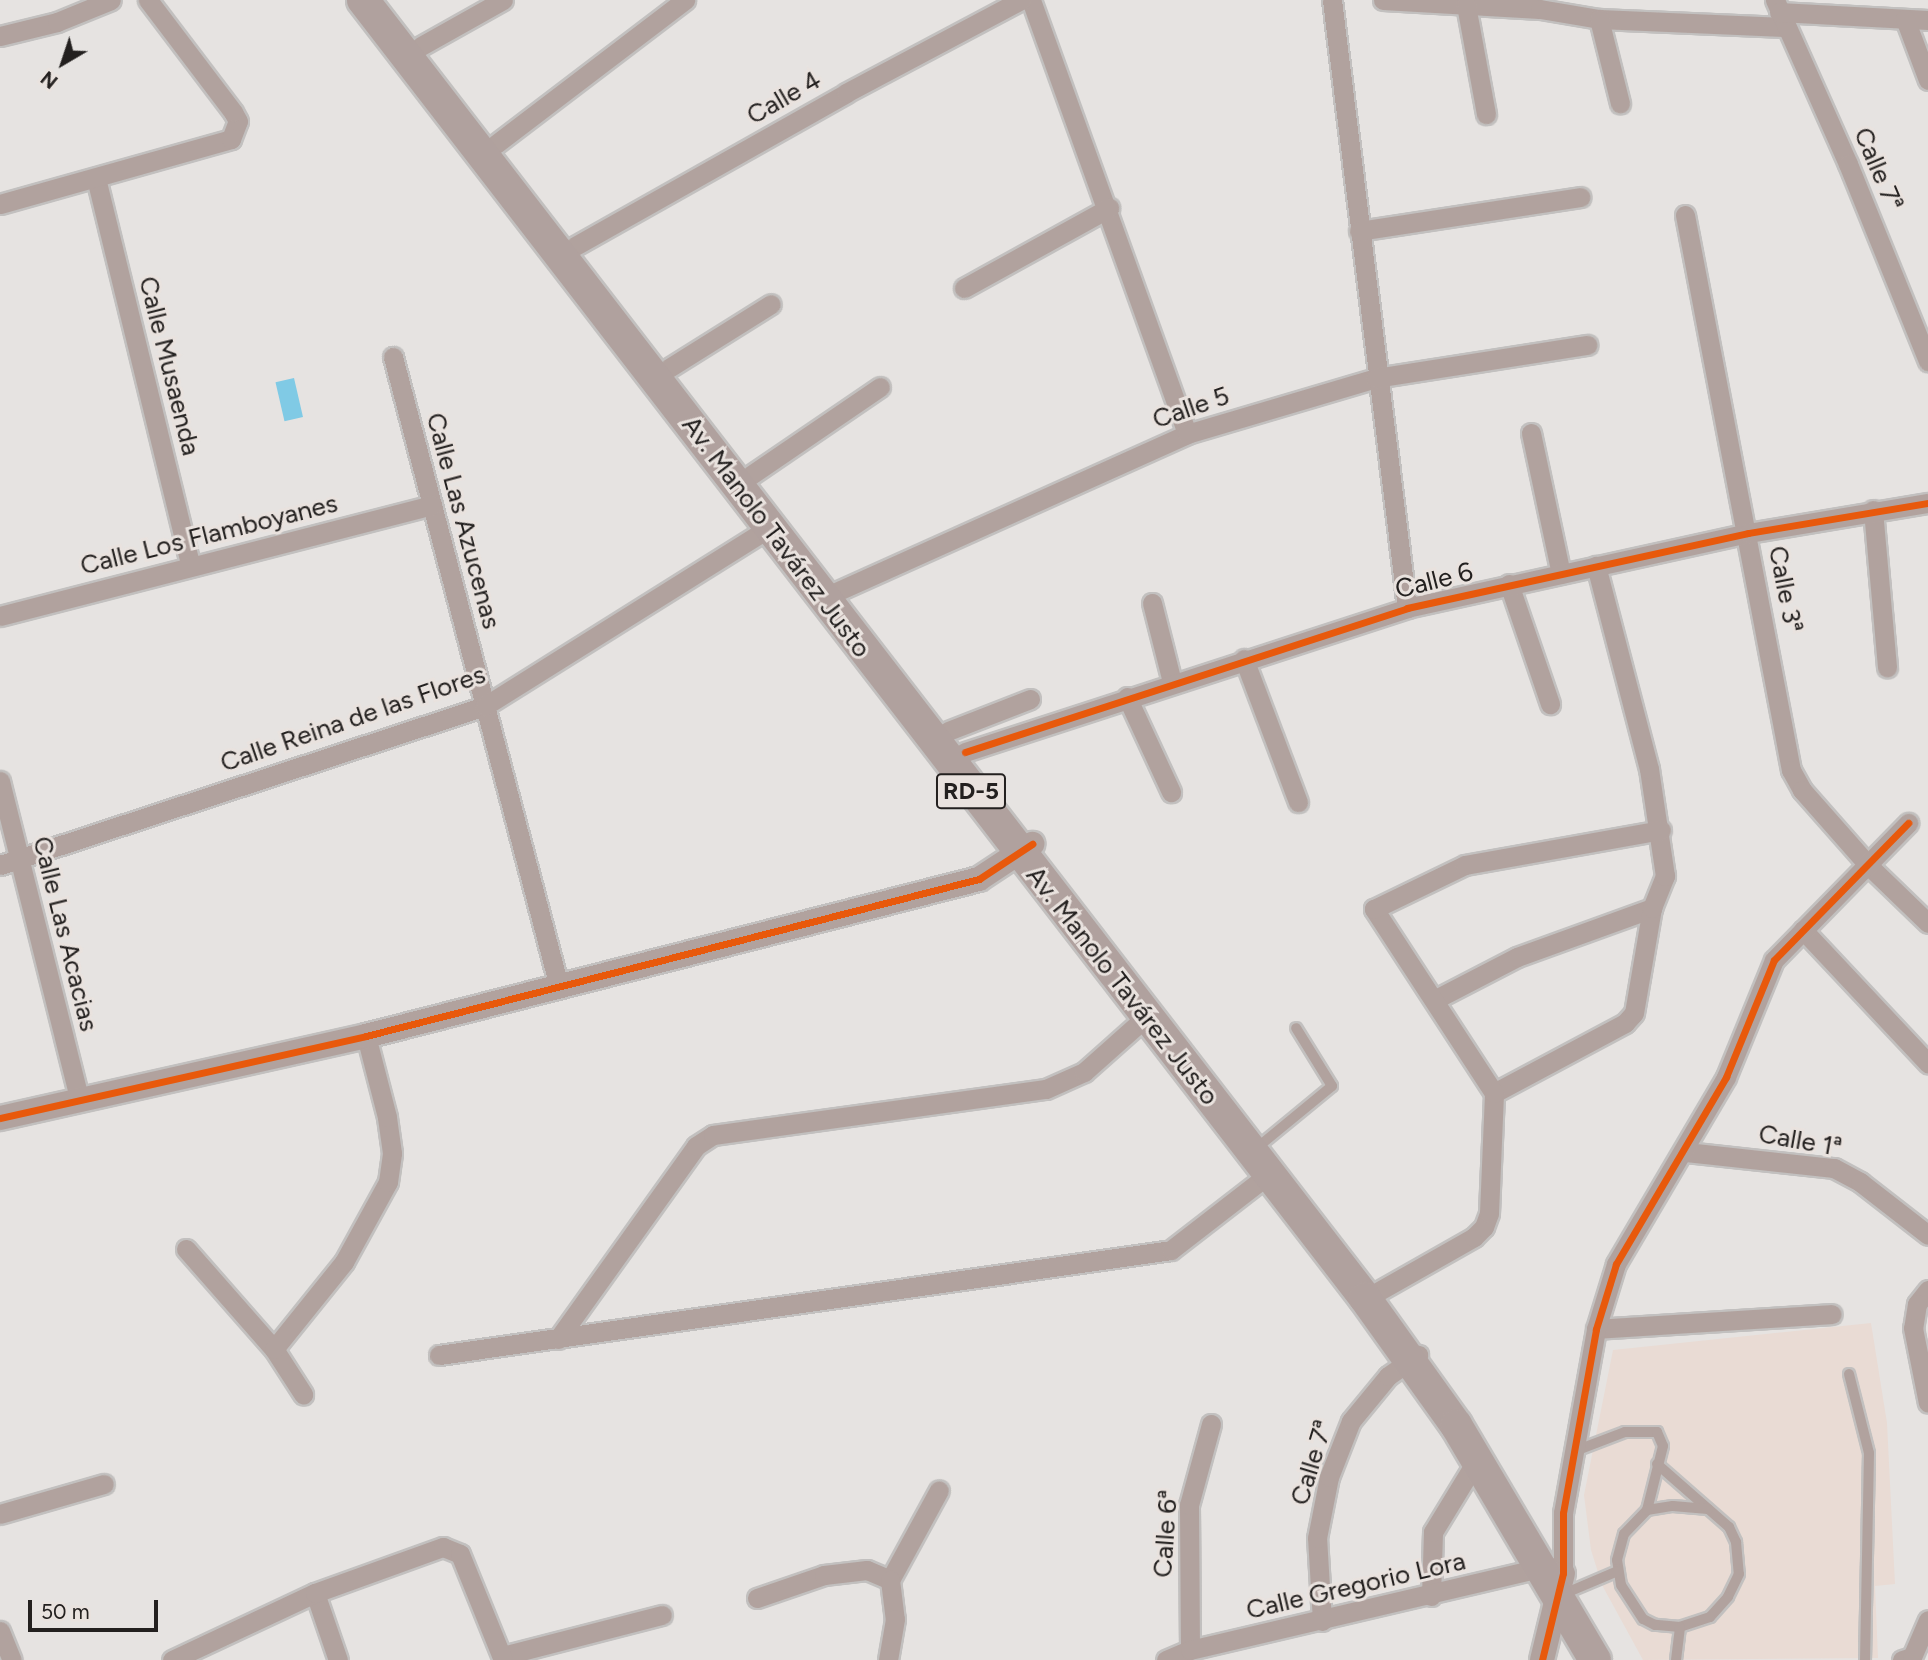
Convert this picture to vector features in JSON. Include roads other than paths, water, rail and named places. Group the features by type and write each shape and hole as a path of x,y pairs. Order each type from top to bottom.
{"main road":[{"name":"Av. Manolo Tavárez Justo","path":"363,0 770,527 1025,848 1264,1142 1379,1291 1477,1460 1614,1660"},
{"name":"Av. Manolo Tavárez Justo","path":"386,0 751,475 836,592 956,741 1025,848 1147,1016 1269,1174 1416,1356 1471,1418 1559,1578 1595,1660"}],"street":[{"path":"0,36 57,22 111,0"},
{"path":"0,204 222,145 236,130 233,112 148,0"},
{"path":"421,46 503,0"},
{"path":"496,144 685,0"},
{"name":"Calle 4","path":"575,246 846,93 1021,0"},
{"path":"1031,0 1109,208 1187,433"},
{"path":"1332,0 1376,378 1407,608"},
{"path":"1383,0 1466,5 1539,4 1599,19 1892,12 1928,20"},
{"path":"1466,5 1486,114"},
{"path":"1892,12 1928,80"},
{"name":"Calle 7ª","path":"1779,13 1848,163 1928,362"},
{"path":"1599,19 1620,103"},
{"name":"Calle Musaenda","path":"96,178 191,566"},
{"path":"1359,231 1580,197"},
{"path":"964,288 1109,208"},
{"name":"Calle 3ª","path":"1685,215 1748,533 1791,770 1802,790 1868,866 1928,923"},
{"path":"669,368 771,304"},
{"name":"Calle 5","path":"836,592 1187,433 1376,378 1587,345"},
{"name":"Calle Las Azucenas","path":"393,357 558,983"},
{"path":"751,475 880,387"},
{"path":"1531,433 1561,573"},
{"name":"Calle 6","path":"956,741 1127,697 1407,608 1748,533 1873,510 1928,503"},
{"name":"Calle Los Flamboyanes","path":"0,615 432,505"},
{"path":"1873,510 1886,667"},
{"name":"Calle Reina de las Flores","path":"0,865 485,706 770,527"},
{"path":"1494,1093 1625,1023 1634,1013 1652,908 1665,876 1661,830 1595,566"},
{"path":"1509,584 1550,704"},
{"path":"1152,603 1172,682"},
{"path":"1244,659 1298,802"},
{"path":"1127,697 1171,792"},
{"path":"956,741 1030,699"},
{"name":"Calle Las Acacias","path":"0,781 79,1099"},
{"path":"1542,1660 1559,1578 1563,1513 1596,1329 1616,1265 1648,1206 1686,1152 1726,1077 1774,960 1908,823"},
{"path":"1379,1291 1474,1237 1484,1227 1489,1213 1494,1093 1374,909 1465,864 1661,830"},
{"path":"0,1118 366,1036 558,983 979,879 1025,848"},
{"path":"1434,1000 1517,957 1652,908"},
{"path":"1802,930 1928,1063"},
{"path":"558,1339 696,1146 713,1135 1046,1089 1084,1072 1147,1016"},
{"path":"274,1349 344,1262 388,1182 392,1153 387,1117 366,1036"},
{"name":"Calle 1ª","path":"1686,1152 1835,1168 1860,1182 1928,1235"},
{"path":"439,1355 1171,1250 1269,1174"},
{"path":"186,1249 274,1349 303,1394"},
{"path":"1928,1290 1917,1304 1913,1328 1925,1367 1928,1403"},
{"path":"1596,1329 1832,1314"},
{"name":"Calle 7ª","path":"1322,1621 1317,1538 1329,1477 1351,1421 1388,1376 1416,1356"},
{"name":"Calle 6ª","path":"1190,1650 1189,1505 1211,1424"},
{"path":"1431,1596 1433,1532 1477,1460"},
{"path":"0,1514 104,1484"},
{"path":"888,1660 895,1619 890,1580 939,1490"},
{"path":"178,1659 315,1593 443,1547 453,1548 460,1554 503,1658 662,1615"},
{"path":"757,1598 824,1575 867,1570 890,1580"},
{"name":"Calle Gregorio Lora","path":"1166,1660 1190,1650 1233,1651 1322,1621 1431,1596 1559,1578"},
{"path":"315,1593 338,1660"},
{"path":"1902,1660 1912,1657 1928,1620"},
{"path":"0,1631 12,1660"}],"lane":[{"path":"1264,1142 1332,1086 1296,1028"},
{"path":"1849,1374 1869,1453 1865,1660"},
{"path":"1575,1451 1645,1429 1663,1437 1657,1464 1647,1510 1624,1534 1618,1571 1627,1599 1643,1619 1655,1625 1680,1627 1710,1617 1739,1574 1736,1542 1728,1527 1657,1464"},
{"path":"1647,1510 1674,1506 1708,1509"},
{"path":"1559,1578 1618,1571"},
{"path":"1676,1660 1680,1627"}],"water":[{"path":"294,378 303,417 284,421 275,382"}]}
